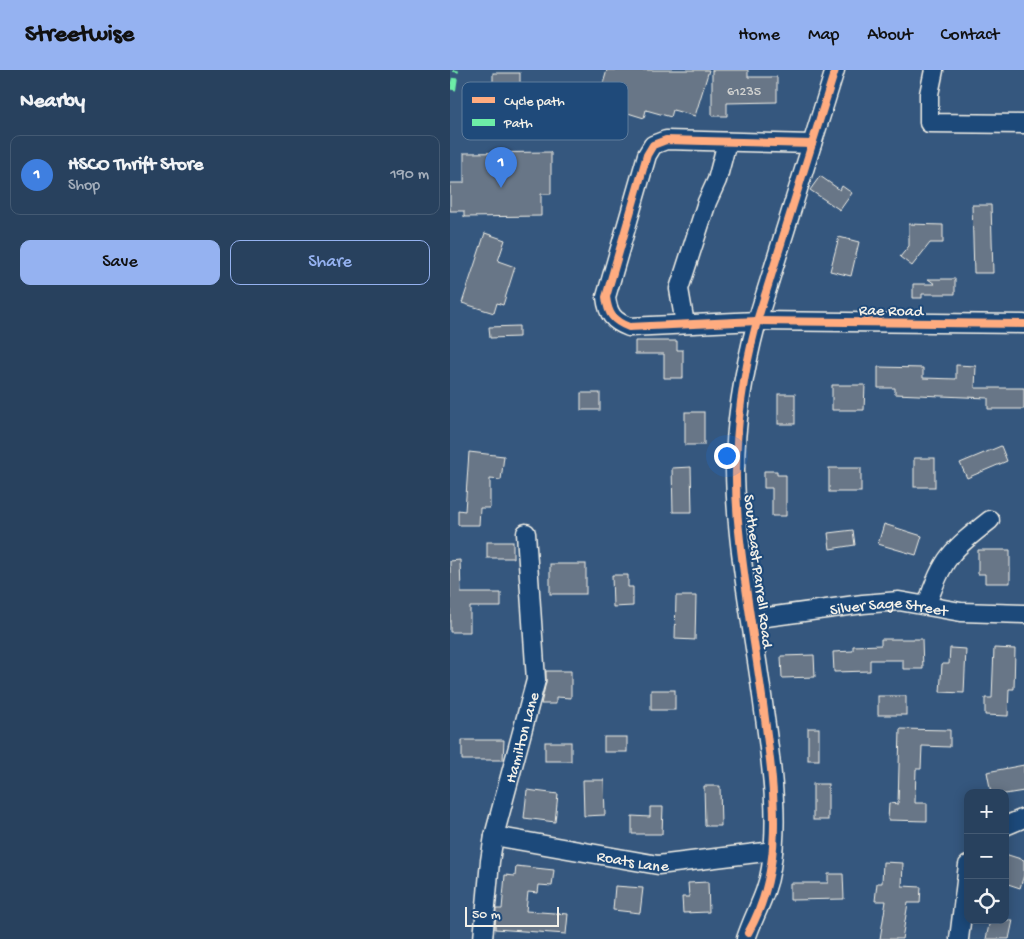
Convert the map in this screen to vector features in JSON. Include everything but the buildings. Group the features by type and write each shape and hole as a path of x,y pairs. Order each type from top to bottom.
{"street":[{"name":"Southeast Parrell Road","path":"746,937 766,892 773,851 769,753 739,530 735,470 738,419 748,359 757,321 835,70"},
{"path":"934,70 928,94 929,123 1024,124"},
{"name":"Rae Road","path":"727,142 666,140 653,145 647,155 606,297 608,312 616,322 629,327 757,321 1024,324"},
{"path":"685,324 679,289 706,202 717,180 727,142 812,144"},
{"path":"926,605 937,573 954,549 990,520"},
{"name":"Hamilton Lane","path":"483,939 494,836 536,680 526,533"},
{"name":"Silver Sage Street","path":"752,619 899,601 962,612 1024,614"},
{"path":"1009,824 1024,818"},
{"name":"Roats Lane","path":"494,836 658,865 773,851"},
{"path":"959,939 966,879"}],"marked path":[{"path":"453,90 456,70"}],"cycle path":[{"path":"748,933 760,907 768,880 773,853 774,824 771,767 739,531 736,478 738,425 745,373 757,321 835,70"},
{"path":"812,144 666,140 653,145 647,155 606,297 612,316 629,327 757,321 1024,324"}],"place":[{"name":"HSCO Thrift Store","path":"501,188"}]}
